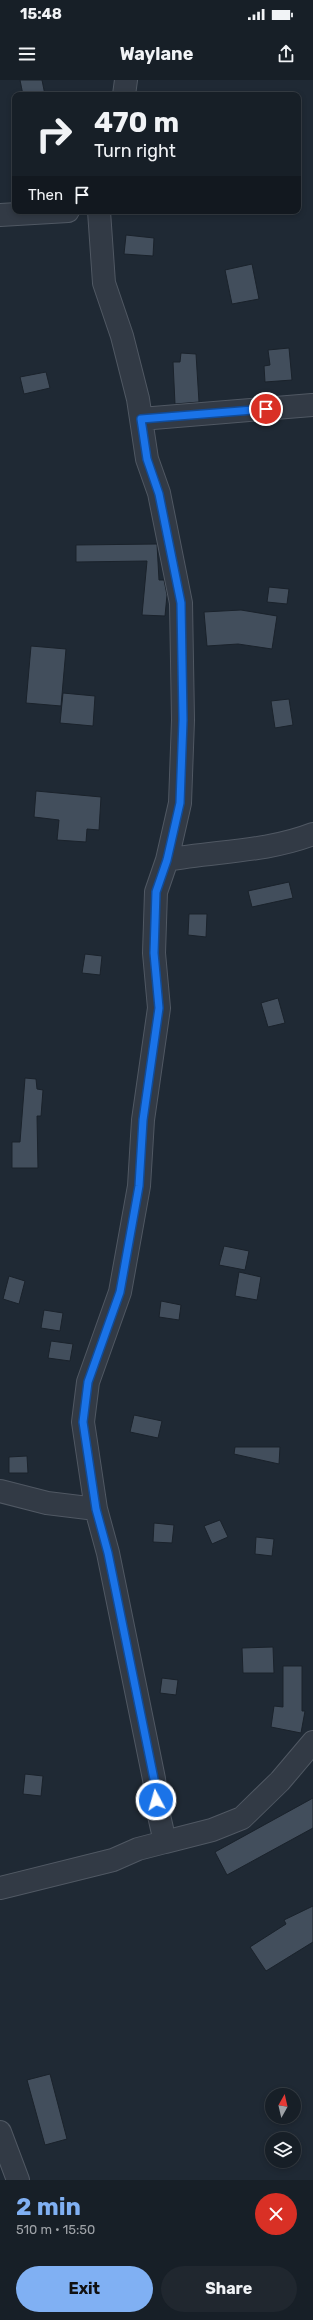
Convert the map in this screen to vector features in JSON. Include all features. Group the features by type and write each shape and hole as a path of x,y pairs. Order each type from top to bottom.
{"street":[{"path":"124,92 126,80"},
{"path":"0,215 17,214"},
{"path":"99,214 104,283 122,336 141,419 147,459 159,494 181,603 183,720 180,803 167,860 156,892 154,953 159,1008 143,1120 139,1186 120,1292 88,1382 83,1422 96,1509 108,1553 154,1779 158,1811 165,1842"},
{"path":"141,419 312,405"},
{"path":"167,860 201,854 258,848 300,839 313,834"},
{"path":"0,1491 47,1503 96,1509"},
{"path":"0,1888 113,1860 138,1849 212,1830 242,1818 280,1781 313,1742"},
{"path":"0,2132 18,2180"}],"building":[{"path":"20,80 42,80 44,92 22,92"},
{"path":"126,235 154,238 153,256 124,254"},
{"path":"252,264 259,299 232,304 225,270"},
{"path":"289,348 292,380 265,382 264,366 270,365 268,350"},
{"path":"181,353 196,354 199,402 175,404 173,362 180,362"},
{"path":"46,372 50,388 24,394 20,377"},
{"path":"157,544 159,580 164,580 167,595 165,616 142,615 147,561 76,562 76,545"},
{"path":"269,587 289,589 287,604 267,602"},
{"path":"241,610 277,616 272,649 238,644 207,646 204,612"},
{"path":"31,646 66,649 61,706 26,703"},
{"path":"63,693 95,696 93,726 60,723"},
{"path":"289,699 293,725 275,728 271,701"},
{"path":"36,791 101,797 99,830 87,829 86,842 57,840 59,820 34,817"},
{"path":"289,882 293,898 252,907 248,891"},
{"path":"189,914 207,914 206,937 188,935"},
{"path":"85,954 102,956 100,975 82,973"},
{"path":"278,998 285,1023 268,1027 261,1003"},
{"path":"25,1078 36,1079 37,1089 43,1090 41,1116 37,1116 38,1168 12,1168 12,1142 20,1142"},
{"path":"224,1246 249,1251 245,1270 219,1265"},
{"path":"239,1272 261,1277 257,1300 235,1296"},
{"path":"9,1276 25,1281 19,1304 3,1299"},
{"path":"161,1301 181,1305 179,1320 159,1317"},
{"path":"44,1310 63,1313 60,1331 41,1328"},
{"path":"51,1341 73,1344 70,1361 48,1358"},
{"path":"134,1415 162,1421 158,1438 130,1432"},
{"path":"235,1447 280,1447 279,1464 234,1454"},
{"path":"27,1456 28,1473 9,1473 9,1457"},
{"path":"220,1520 228,1537 212,1544 204,1526"},
{"path":"154,1523 174,1525 172,1543 153,1542"},
{"path":"256,1537 274,1539 272,1556 255,1554"},
{"path":"273,1647 274,1673 243,1673 242,1648"},
{"path":"283,1666 302,1666 302,1711 305,1711 301,1733 271,1727 274,1706 283,1707"},
{"path":"162,1678 178,1680 176,1695 160,1693"},
{"path":"25,1774 43,1776 41,1796 23,1794"},
{"path":"313,1798 313,1828 227,1875 215,1852"},
{"path":"313,1906 313,1942 266,1971 250,1947 286,1924 284,1920"},
{"path":"50,2074 67,2139 45,2145 27,2080"}],"route":[{"path":"156,1800 154,1779 108,1553 96,1509 83,1422 88,1382 120,1292 139,1186 143,1120 159,1008 154,953 156,892 167,860 180,803 183,720 181,603 173,553 159,494 147,459 141,419 266,409"}]}
